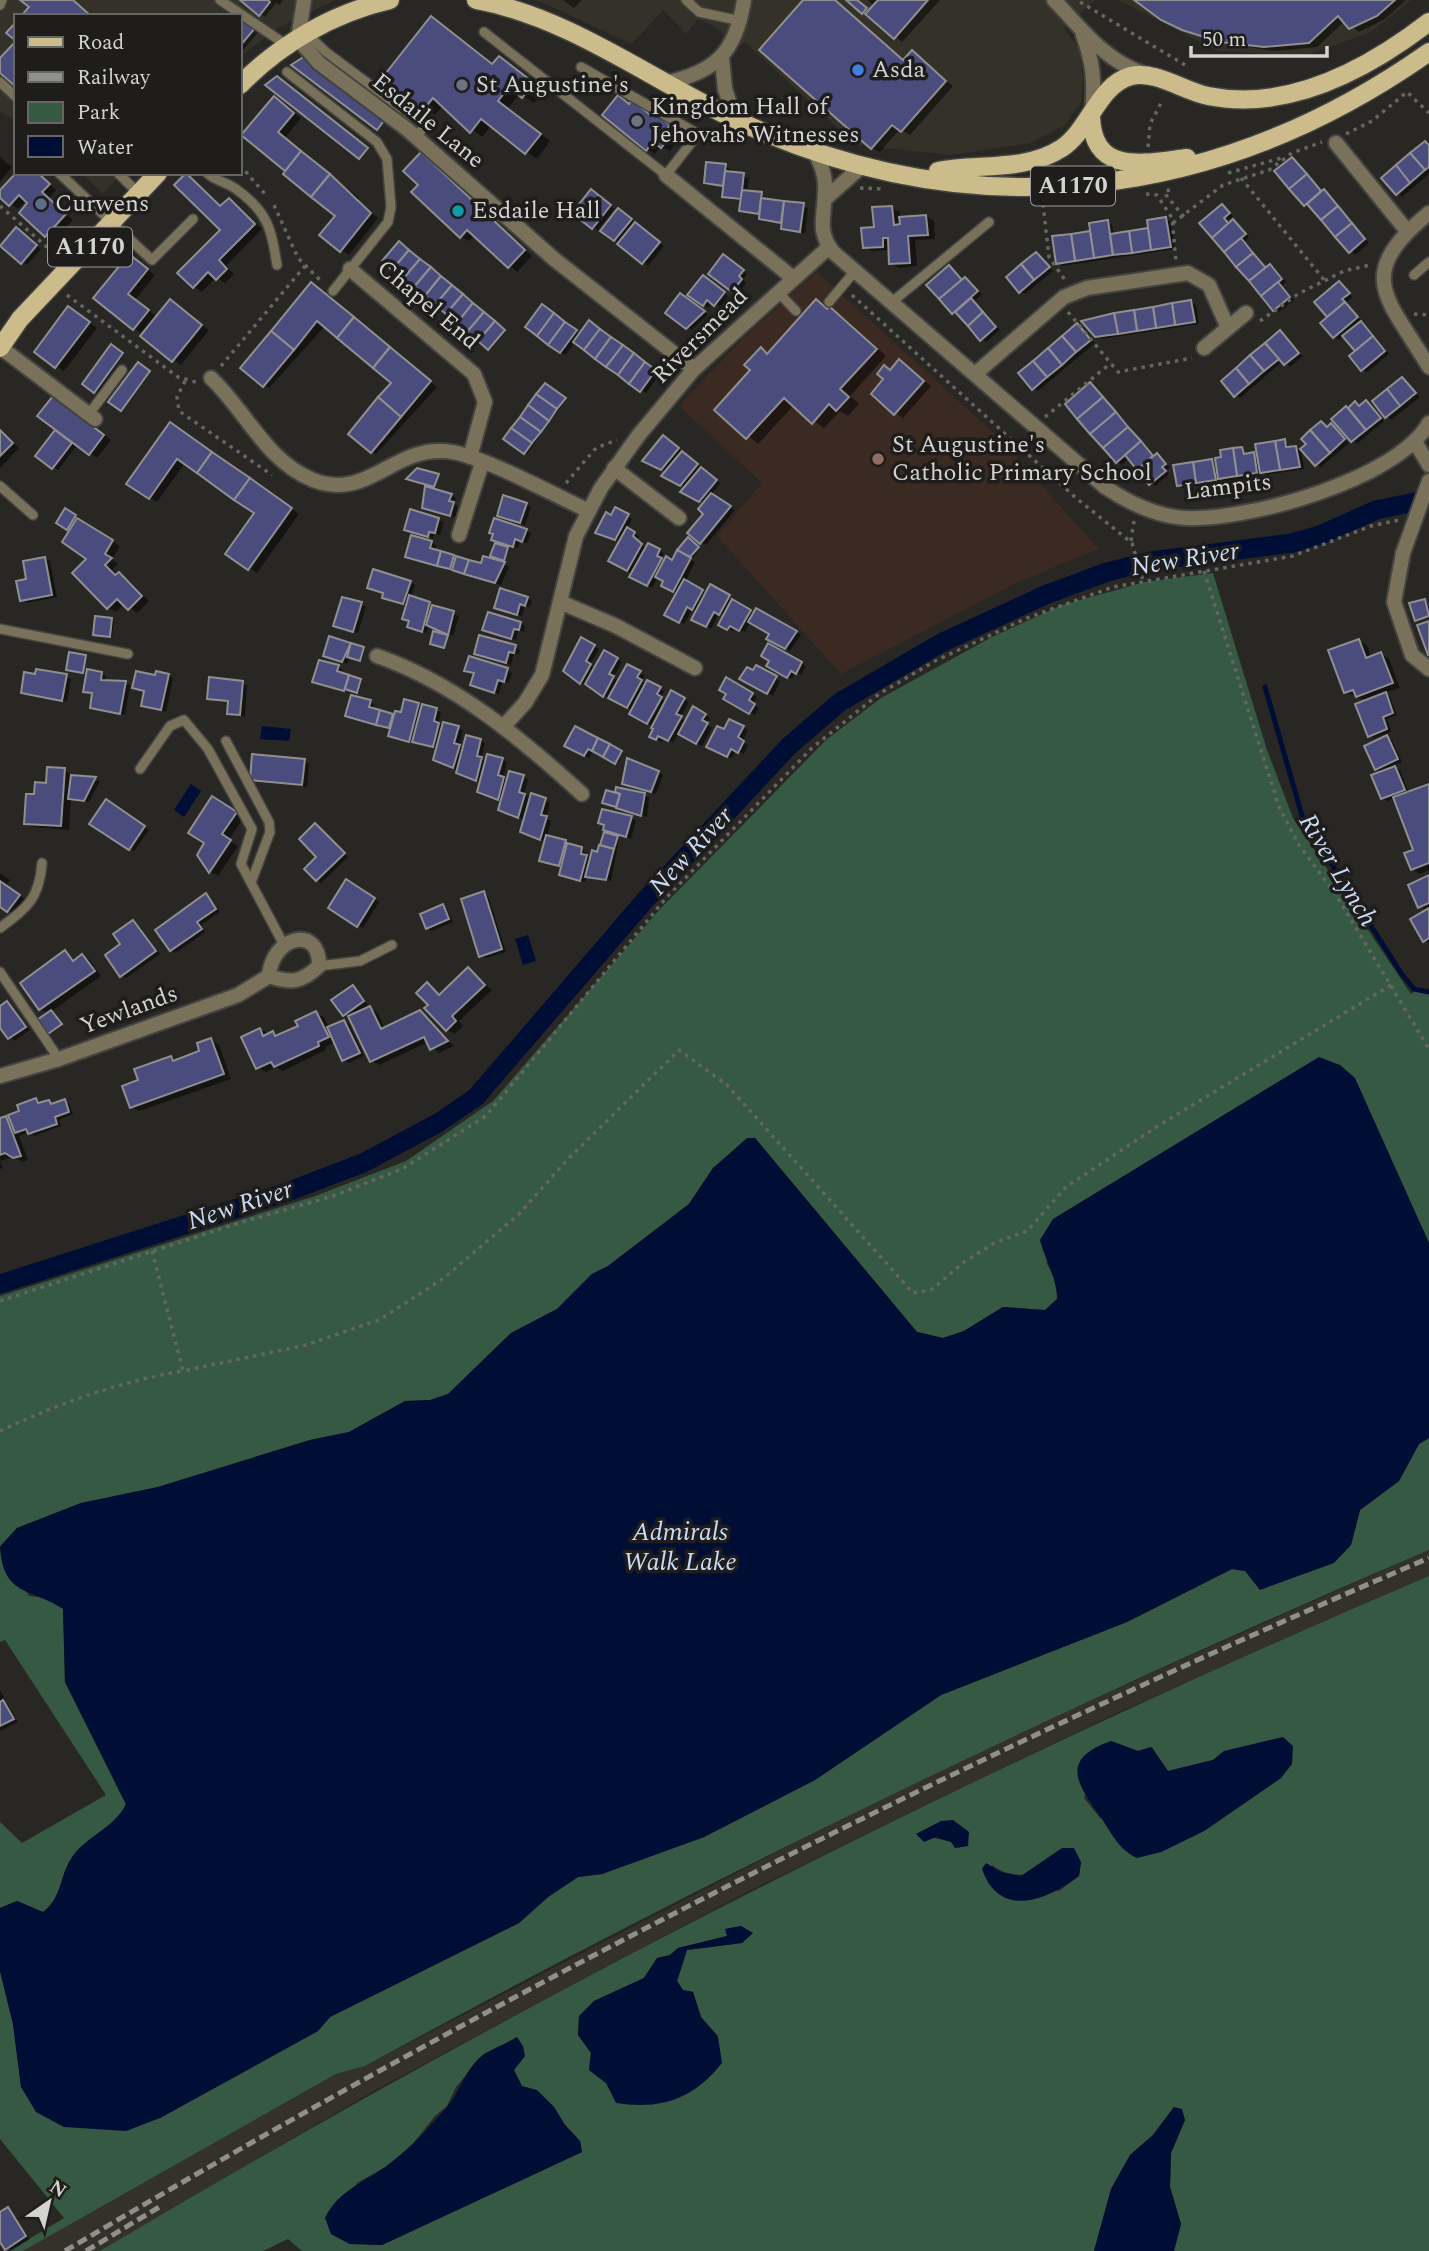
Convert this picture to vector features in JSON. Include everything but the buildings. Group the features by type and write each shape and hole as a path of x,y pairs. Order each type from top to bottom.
{"main road":[{"path":"242,83 298,39 348,13 390,0"},
{"name":"A1170","path":"476,0 552,25 735,119 816,152 862,166 1000,186 1093,185 1149,177 1225,154 1278,137 1332,111 1429,51"},
{"path":"1142,73 1206,95 1250,99 1275,96 1334,80 1398,44 1429,22"},
{"name":"A1170","path":"917,176 951,169 993,167 1040,157 1062,148 1116,84 1142,73"},
{"name":"A1170","path":"1091,116 1092,134 1099,148 1122,162 1225,154"},
{"name":"A1170","path":"0,348 20,319 156,175"},
{"name":"A1170","path":"0,330 20,319"}],"street":[{"path":"298,39 304,0"},
{"path":"665,83 701,74 722,59 741,21 744,0"},
{"path":"1054,0 1082,32 1125,67 1142,73"},
{"path":"1082,32 1093,63 1095,87 1091,116"},
{"name":"Esdaile Lane","path":"298,39 319,63 416,137 554,259 694,369"},
{"path":"722,59 724,82 735,119"},
{"path":"1336,139 1407,231"},
{"path":"816,152 824,175 825,200 820,219 829,247"},
{"path":"825,200 862,166"},
{"path":"666,175 793,278"},
{"path":"1429,213 1392,248 1386,265 1388,300 1429,367"},
{"name":"Riversmead","path":"503,727 525,703 542,675 576,536 587,510 614,468 694,369 829,247"},
{"name":"Lampits","path":"829,247 1105,487 1141,508 1196,518 1260,509 1306,497 1363,473 1415,442 1429,423"},
{"name":"Chapel End","path":"350,270 474,374 485,402 476,460 459,535"},
{"path":"975,374 1074,291 1177,272 1188,273 1209,285 1228,328"},
{"path":"1204,348 1246,313"},
{"path":"0,348 92,417"},
{"path":"212,378 279,459 290,468 325,484 354,485 397,461 425,452 454,452 587,510"},
{"path":"1415,442 1429,465"},
{"path":"614,468 679,519"},
{"path":"1429,481 1400,561 1394,602 1412,654 1429,669"},
{"path":"560,602 607,621 695,668"},
{"path":"376,656 430,679 503,727 582,794"},
{"path":"298,940 312,943 319,952 319,966 300,981 286,982 269,976 270,962 284,945 298,940"},
{"name":"Yewlands","path":"0,1076 60,1059 238,995 269,976"}],"lane":[{"path":"0,5 2,0"},
{"path":"220,0 298,39"},
{"path":"687,0 699,12 741,21"},
{"path":"484,32 666,175 698,134 581,67"},
{"path":"288,72 377,142 385,153 391,207 388,222 332,291"},
{"path":"0,82 14,95"},
{"path":"61,175 152,260 193,219"},
{"path":"120,175 139,194"},
{"path":"209,175 216,182 234,187 270,222 277,265"},
{"path":"892,302 989,222"},
{"path":"1414,275 1429,262"},
{"path":"829,302 856,271"},
{"path":"778,292 796,311"},
{"path":"92,417 122,370"},
{"path":"0,486 33,515"},
{"path":"0,629 128,654"},
{"path":"140,769 170,726 184,720 208,749 252,829 241,864 252,880 284,945"},
{"path":"226,741 269,822 270,832 252,880"},
{"path":"0,928 30,905 40,884 42,863"},
{"path":"319,966 360,961 392,945"},
{"path":"0,972 60,1059"}],"path":[{"path":"1080,1 1185,65"},
{"path":"1173,223 1217,189 1269,170 1292,153 1336,139 1364,126 1407,92 1429,113"},
{"path":"1148,147 1150,124 1161,103"},
{"path":"242,167 266,195"},
{"path":"1241,178 1325,281"},
{"path":"1165,191 1184,217"},
{"path":"1137,195 1157,195 1169,209 1173,223 1177,272"},
{"path":"273,204 304,266 332,291"},
{"path":"1043,204 1049,257 1074,291"},
{"path":"0,206 70,268"},
{"path":"1246,313 1255,321 1262,320 1288,299 1354,267 1386,265"},
{"path":"53,285 185,381 199,383 212,378 304,266"},
{"path":"842,286 1067,490 1133,546"},
{"path":"1058,302 1084,328 1118,372 1195,357 1204,348"},
{"path":"1035,426 1111,363"},
{"path":"185,381 177,397 179,411 278,479"},
{"path":"555,495 596,448 606,442 638,436"},
{"path":"1141,508 1133,525 1133,546 1143,581"},
{"path":"0,1301 356,1187 402,1169 486,1116 666,898 812,748 856,710 934,661 1027,618 1089,595 1143,581 1293,556 1371,526 1416,515"},
{"path":"1204,571 1279,807 1299,845 1336,895 1429,1049"},
{"path":"0,1431 72,1399 134,1380 306,1345 382,1319 434,1285 519,1214 568,1159 679,1050 727,1085 913,1293 931,1290 964,1262 994,1243 1027,1231 1066,1187 1158,1126 1391,985"},
{"path":"152,1251 183,1371"}],"shaded area":[{"path":"0,0 336,0 274,30 242,55 242,14 14,14 14,120 0,111"},
{"path":"537,0 1095,0 1064,28 1079,49 1083,78 1081,102 1066,124 1031,143 951,155 856,145 745,42 737,48 715,27 698,19 686,34 663,10 632,44"},
{"path":"1118,0 1411,0 1371,32 1304,56 1218,51"},
{"path":"83,175 120,175 103,194"},
{"name":"St Augustine's Catholic Primary School","path":"817,272 997,436 1099,549 1018,582 841,674 717,536 762,483 679,406 745,336"},
{"path":"1429,1550 1429,1576 1108,1717 743,1894 375,2090 100,2251 23,2251 336,2074 365,2066 848,1815 1035,1725"}],"green space":[{"path":"1213,573 1267,750 1293,818 1411,994 1418,988 1429,990 1429,1243 1404,1189 1046,1262 1057,1283 1057,1299 1045,1310 1003,1307 964,1331 943,1338 917,1332 755,1138 713,1168 689,1204 608,1266 592,1274 557,1309 511,1333 448,1394 430,1400 405,1401 349,1432 310,1440 158,1487 81,1503 17,1528 0,1546 0,1296 315,1196 406,1161 493,1101 661,908 826,740 881,698 992,637 1062,605 1145,582"},
{"path":"1429,1438 1429,1550 1158,1669 891,1795 626,1927 365,2066 336,2074 23,2251 9,2251 64,2218 0,2139 0,1971 13,2024 21,2087 160,2118 318,2031 330,2017 519,1923 548,1897 578,1877 602,1874 704,1837 815,1780 941,1695 1127,1622 1232,1569 1245,1571 1351,1545 1360,1510 1399,1481 1419,1444"},
{"path":"0,1546 29,1596 47,1598 63,1608 65,1682 126,1805 114,1820 77,1851 67,1866 54,1900 43,1912 17,1901 0,1908 0,1822 22,1843 106,1795 5,1640 0,1642"},
{"path":"1429,1576 1429,2251 1174,2251 1181,2224 1170,2187 1171,2153 1185,2120 1174,2107 1153,2135 1130,2155 1111,2189 1094,2251 302,2251 288,2239 263,2251 100,2251 424,2065 753,1891 1088,1728","holes":["1111,1741 1138,1751 1152,1747 1168,1771 1213,1760 1224,1751 1281,1778 1204,1831 1161,1852 1100,1818 1084,1798","941,1822 961,1849 952,1842 916,1834","1081,1862 1079,1876 1059,1891 988,1884 992,1865 1013,1874 1047,1871","741,1926 752,1933 742,1943 687,1950 677,1981 683,1990 693,1992 701,2017 718,2036 606,2083 589,2070 591,2053 578,2035 579,2016 594,2001 644,1978 657,1958 670,1955 678,1948 727,1936 726,1929","517,2037 514,2070 522,2087 537,2091 554,2107 565,2125 580,2141 582,2152 382,2245 350,2244 331,2234 357,2183 387,2166 412,2145 435,2116 447,2106 456,2087 483,2055"]}],"water":[{"path":"262,726 291,729 289,741 260,739"},
{"path":"191,784 201,791 184,817 174,810"},
{"path":"528,935 536,961 523,965 515,939"},
{"name":"Admirals Walk Lake","path":"1319,1057 1340,1065 1355,1078 1429,1243 1429,1438 1419,1444 1399,1481 1360,1510 1351,1545 1334,1563 1260,1590 1245,1571 1232,1569 1127,1622 941,1695 815,1780 704,1837 602,1874 578,1877 548,1897 519,1923 330,2017 318,2031 160,2118 126,2131 64,2127 36,2112 21,2087 13,2024 0,1971 0,1908 17,1901 43,1912 54,1900 67,1866 77,1851 114,1820 126,1804 65,1682 63,1609 13,1583 2,1563 0,1547 17,1528 81,1503 158,1487 310,1440 349,1432 405,1401 430,1400 448,1394 511,1333 557,1309 592,1274 608,1266 689,1204 713,1168 747,1138 755,1138 917,1332 943,1338 964,1331 1003,1307 1045,1310 1057,1299 1053,1276 1040,1240 1053,1219"},
{"path":"1283,1737 1293,1746 1292,1764 1281,1778 1204,1831 1161,1852 1137,1858 1125,1850 1113,1836 1086,1796 1078,1775 1078,1765 1084,1757 1094,1748 1111,1741 1138,1751 1151,1747 1168,1771 1213,1760 1224,1751"},
{"path":"953,1820 969,1832 968,1846 955,1848 951,1842 936,1837 924,1842 916,1834 941,1821"},
{"path":"1062,1848 1074,1848 1081,1862 1079,1876 1039,1898 1012,1900 1000,1895 990,1885 982,1869 986,1863 1001,1872 1021,1876"},
{"path":"741,1926 753,1933 742,1943 687,1950 677,1981 683,1990 693,1992 701,2017 718,2037 722,2063 700,2085 675,2099 648,2105 616,2103 606,2083 589,2070 591,2053 578,2035 579,2016 594,2001 644,1978 657,1958 670,1955 678,1948 727,1936 725,1929"},
{"path":"517,2037 525,2056 514,2070 522,2086 537,2090 554,2107 565,2125 580,2141 582,2152 382,2245 350,2244 331,2234 325,2218 338,2200 389,2164 419,2137 447,2107 478,2059"},
{"path":"1174,2107 1182,2109 1185,2120 1171,2153 1170,2187 1181,2224 1174,2251 1094,2251 1111,2189 1130,2155 1153,2135"}],"waterway":[{"name":"New River","path":"0,1284 287,1192 363,1163 438,1123 476,1097 647,898 789,746 840,702 941,643 1045,595 1107,572 1151,561 1292,543 1320,535 1376,510 1429,499"},
{"name":"River Lynch","path":"1265,687 1303,819 1401,973 1414,989 1429,992"}],"railway":[{"path":"65,2251 398,2061 736,1882 1079,1714 1429,1558"},
{"path":"86,2251 161,2206"}],"place":[{"name":"Asda","path":"858,70"},
{"name":"St Augustine's","path":"462,85"},
{"name":"Kingdom Hall of Jehovahs Witnesses","path":"637,121"},
{"name":"Curwens","path":"41,204"},
{"name":"Esdaile Hall","path":"458,211"},
{"name":"St Augustine's Catholic Primary School","path":"878,459"}]}
